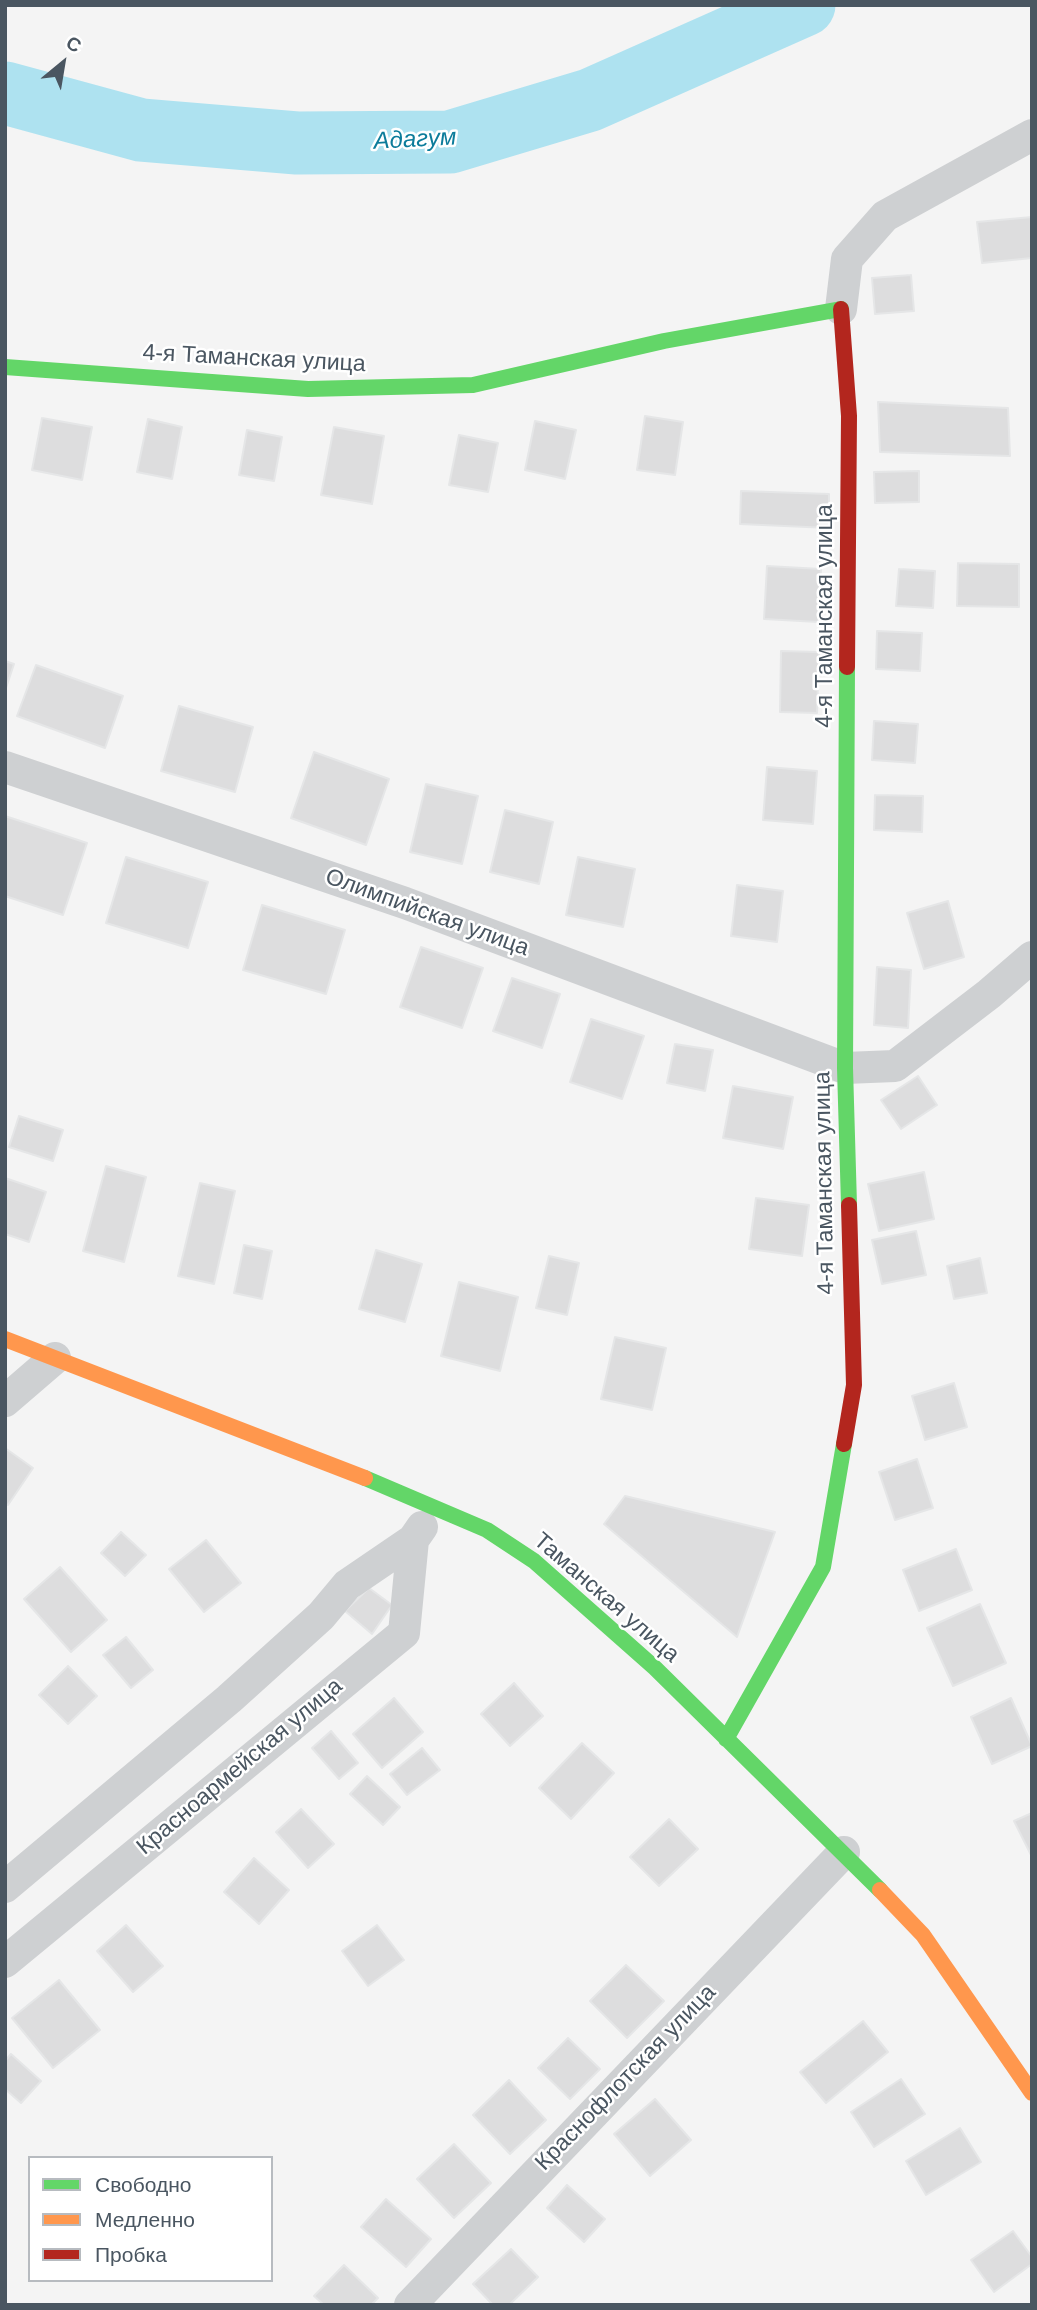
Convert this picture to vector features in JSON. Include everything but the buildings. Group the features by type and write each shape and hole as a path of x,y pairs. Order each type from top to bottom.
{"street":[{"path":"841,309 846,259 885,216 1032,135"},
{"name":"4-я Таманская улица","path":"5,368 308,389 473,385 664,341 841,309 849,416 845,1068 854,1385 823,1567 726,1739"},
{"name":"Олимпийская улица","path":"5,767 405,903 845,1068"},
{"path":"845,1068 895,1066 989,995 1032,957"},
{"name":"Таманская улица","path":"5,1339 436,1506 487,1530 534,1561 656,1668 844,1852 923,1934 1023,2062 1032,2094"},
{"path":"5,1401 55,1358"},
{"name":"Красноармейская улица","path":"5,1887 229,1699 321,1616 347,1585 413,1540 436,1506"},
{"name":"Красноармейская улица","path":"5,1962 404,1633 413,1540"},
{"name":"Краснофлотская улица","path":"410,2305 844,1852"}],"waterway":[{"name":"Адагум","path":"5,93 141,130 297,143 450,142 590,100 804,5"}],"traffic: fast":[{"path":"5,367 308,389 473,385 664,341 841,309"},
{"path":"847,667 845,1068 849,1205"},
{"path":"726,1739 823,1567 844,1444"},
{"path":"365,1478 487,1530 534,1561 655,1668 880,1890"}],"traffic: slow":[{"path":"5,1339 365,1478"},
{"path":"880,1890 923,1935 1032,2093"}],"traffic: jam":[{"path":"841,309 849,416 847,667"},
{"path":"844,1444 854,1385 849,1205"}]}
